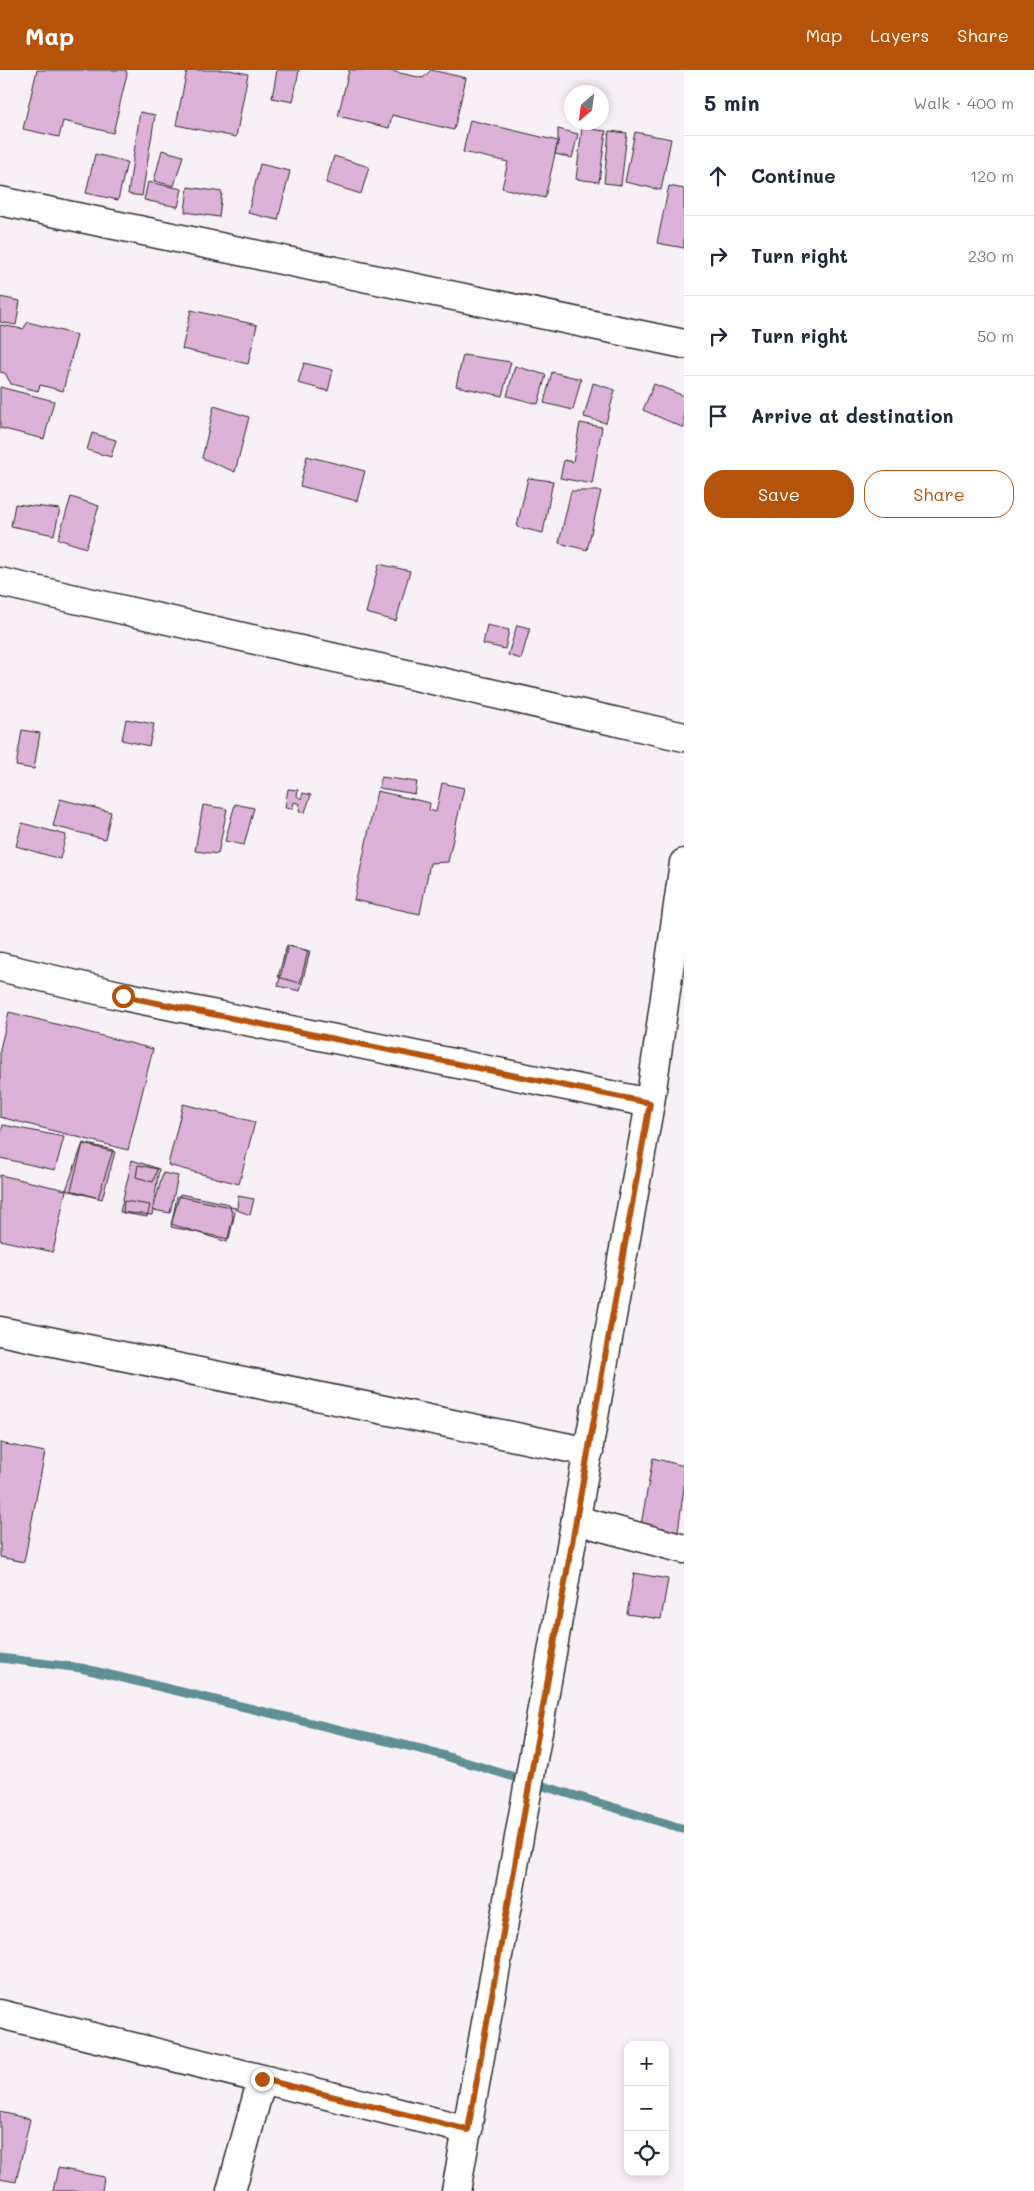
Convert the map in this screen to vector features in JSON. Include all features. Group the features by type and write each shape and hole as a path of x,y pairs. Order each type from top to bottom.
{"street":[{"path":"0,201 684,344"},
{"path":"0,582 684,737"},
{"path":"456,2191 650,1103 684,862"},
{"path":"0,967 123,996 650,1103"},
{"path":"0,1331 589,1452"},
{"path":"576,1520 684,1549"},
{"path":"0,2014 468,2130"},
{"path":"231,2191 262,2079"}],"building":[{"path":"37,70 126,70 127,74 113,133 63,121 59,137 23,129"},
{"path":"187,70 230,70 248,74 236,137 176,125"},
{"path":"277,70 299,70 293,102 272,98"},
{"path":"349,70 386,70 423,78 431,70 466,78 454,130 392,115 389,128 338,116"},
{"path":"140,112 155,115 142,196 128,194"},
{"path":"470,120 558,141 545,198 502,188 508,162 463,152"},
{"path":"558,129 578,134 572,158 555,154"},
{"path":"582,130 606,131 599,182 576,179"},
{"path":"609,131 627,133 621,185 604,183"},
{"path":"635,132 671,139 661,190 625,182"},
{"path":"162,150 183,156 174,186 154,181"},
{"path":"95,154 127,162 118,200 86,193"},
{"path":"334,156 369,167 361,194 326,183"},
{"path":"260,164 290,171 278,220 248,213"},
{"path":"148,182 182,189 178,207 144,200"},
{"path":"669,186 684,189 684,248 657,243"},
{"path":"188,187 222,192 219,217 185,212"},
{"path":"0,297 20,301 16,325 0,322"},
{"path":"191,310 257,325 248,364 182,349"},
{"path":"28,322 77,335 63,391 40,385 38,391 11,384 5,373 0,372 0,325 23,329"},
{"path":"463,355 511,362 502,396 456,386"},
{"path":"304,363 333,370 328,391 298,383"},
{"path":"515,366 546,375 538,404 507,396"},
{"path":"552,372 581,379 573,410 544,403"},
{"path":"593,383 615,390 606,423 584,417"},
{"path":"654,384 684,396 684,428 643,410"},
{"path":"0,387 54,401 44,439 0,428"},
{"path":"214,406 249,417 235,472 202,458"},
{"path":"580,423 602,427 592,484 560,478 564,460 573,462"},
{"path":"92,433 116,440 111,457 87,450"},
{"path":"307,456 365,471 357,501 300,486"},
{"path":"528,478 553,481 543,533 517,527"},
{"path":"571,491 601,491 587,550 559,543"},
{"path":"71,497 99,506 86,548 58,539"},
{"path":"15,504 60,509 54,535 11,526"},
{"path":"379,564 410,571 396,621 366,613"},
{"path":"487,625 509,630 505,649 483,644"},
{"path":"517,625 530,628 521,659 508,655"},
{"path":"126,719 154,724 149,746 122,740"},
{"path":"22,730 40,733 34,769 16,766"},
{"path":"381,777 417,782 415,794 379,788"},
{"path":"442,783 464,788 448,862 430,863 420,914 354,900 377,791 430,803 429,810 436,812"},
{"path":"288,789 298,790 297,796 301,799 303,793 311,795 305,812 299,812 300,804 294,802 293,809 285,808"},
{"path":"60,799 111,812 105,839 53,826"},
{"path":"235,804 254,808 244,845 225,841"},
{"path":"203,805 227,809 218,854 195,851"},
{"path":"22,823 66,835 60,859 16,846"},
{"path":"287,945 308,951 300,983 278,977"},
{"path":"288,946 310,951 300,991 278,986"},
{"path":"9,1012 153,1049 128,1150 0,1117 0,1049"},
{"path":"183,1104 255,1122 239,1184 168,1165"},
{"path":"3,1125 64,1137 55,1170 0,1158 0,1137"},
{"path":"83,1143 113,1150 98,1198 66,1190"},
{"path":"83,1144 115,1152 102,1199 71,1190"},
{"path":"132,1160 159,1169 152,1215 120,1212"},
{"path":"138,1165 157,1169 153,1182 136,1177"},
{"path":"163,1173 178,1176 170,1213 153,1210"},
{"path":"0,1175 66,1190 53,1252 0,1240"},
{"path":"180,1194 229,1204 233,1217 227,1242 171,1224"},
{"path":"177,1196 236,1208 229,1239 171,1227"},
{"path":"238,1196 254,1199 250,1215 237,1210"},
{"path":"124,1201 150,1205 147,1217 123,1213"},
{"path":"0,1443 45,1452 24,1562 0,1557"},
{"path":"653,1458 684,1466 684,1487 678,1532 641,1525"},
{"path":"634,1573 668,1579 661,1619 627,1614"},
{"path":"0,2112 30,2119 16,2182 0,2179"},
{"path":"58,2168 104,2177 102,2191 53,2191"}],"waterway":[{"path":"0,1658 81,1668 429,1751 684,1829"}],"route":[{"path":"123,996 650,1103 468,2130 262,2079"}]}
